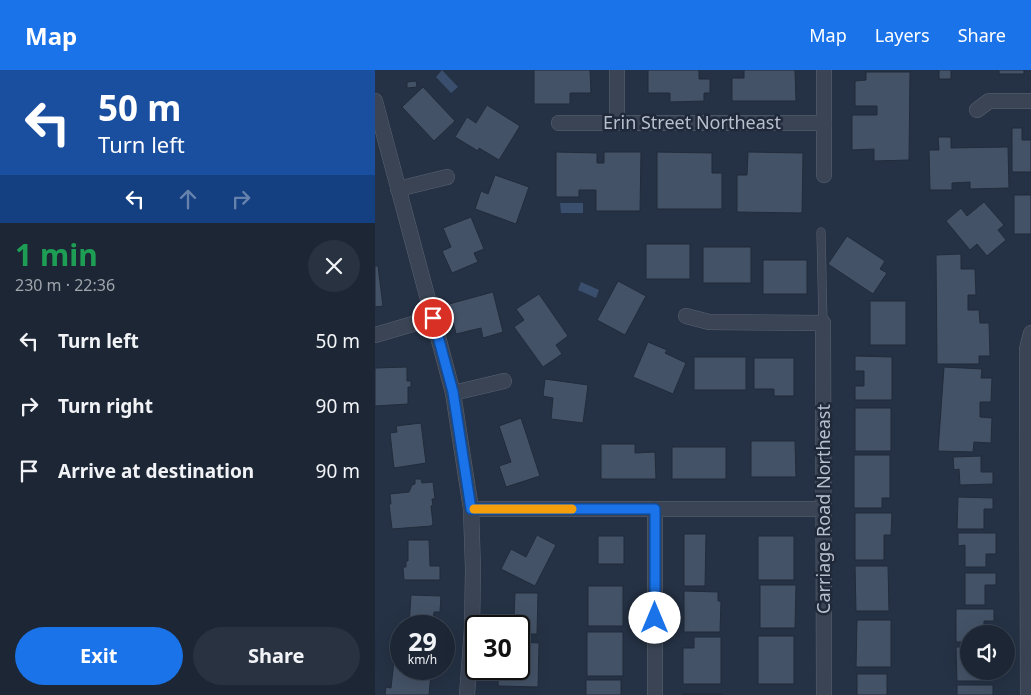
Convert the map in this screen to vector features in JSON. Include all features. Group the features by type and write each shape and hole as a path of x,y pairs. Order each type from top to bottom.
{"street":[{"path":"617,70 617,123"},
{"path":"824,70 825,175"},
{"path":"375,101 453,392 471,509 472,628 467,695"},
{"path":"977,110 989,101 1031,101"},
{"name":"Erin Street Northeast","path":"559,123 824,123"},
{"path":"398,189 447,176"},
{"path":"686,316 709,322 823,322"},
{"path":"375,334 433,318"},
{"name":"Carriage Road Northeast","path":"823,322 825,695"},
{"path":"1028,695 1030,654 1027,349 1031,333"},
{"path":"453,392 504,381"},
{"path":"471,509 824,509"},
{"path":"655,509 655,695"}],"lane":[{"path":"821,232 823,322"}],"water":[{"path":"442,70 458,87 451,93 436,77"},
{"path":"560,203 583,203 583,213 561,213"},
{"path":"581,282 599,290 596,298 578,290"}],"building":[{"path":"534,70 590,70 591,93 570,93 570,104 534,104"},
{"path":"648,70 699,70 699,79 710,79 710,93 704,93 704,101 670,102 670,93 648,93"},
{"path":"744,70 795,70 796,101 732,101 732,78 744,78"},
{"path":"939,70 951,70 951,79 939,79"},
{"path":"999,70 1024,70 1024,74 999,74"},
{"path":"866,72 910,72 909,160 874,161 874,149 852,150 852,115 877,115 877,106 855,106 855,81 866,80"},
{"path":"416,81 417,87 407,88 407,82"},
{"path":"423,87 455,121 434,141 402,107"},
{"path":"487,105 520,126 499,160 479,148 478,151 455,137 467,117 476,123"},
{"path":"1012,128 1022,128 1022,140 1031,140 1031,172 1012,172"},
{"path":"938,137 951,137 951,148 1008,147 1009,188 970,189 970,182 952,183 952,190 930,190 929,150 939,150"},
{"path":"556,152 597,153 597,163 604,163 604,152 641,152 640,211 596,211 596,190 579,190 579,197 556,197"},
{"path":"657,152 712,153 712,173 722,173 722,209 657,209"},
{"path":"748,152 803,153 802,213 737,212 737,175 747,175"},
{"path":"495,175 529,187 516,224 475,209 481,191 488,194"},
{"path":"1014,195 1031,195 1031,234 1014,234"},
{"path":"984,202 1004,225 998,230 1006,240 987,256 977,244 970,250 946,221 961,208 967,216"},
{"path":"471,217 484,249 474,253 478,262 452,273 442,251 451,247 443,228"},
{"path":"847,236 885,261 880,269 887,273 873,294 828,264"},
{"path":"646,244 690,244 690,279 646,279"},
{"path":"703,247 751,247 751,283 703,283"},
{"path":"961,254 961,269 975,269 976,295 968,295 968,310 979,310 980,323 989,323 990,356 979,356 979,364 937,364 936,255"},
{"path":"763,260 807,260 807,294 763,294"},
{"path":"375,266 378,266 383,306 375,307"},
{"path":"618,281 646,296 625,335 597,320"},
{"path":"493,292 503,332 483,338 481,328 456,334 449,304"},
{"path":"539,294 568,336 556,345 562,354 543,367 514,327 524,320 516,309"},
{"path":"870,301 906,301 906,345 870,345"},
{"path":"648,342 667,350 665,353 686,363 673,394 633,377"},
{"path":"855,356 892,357 892,400 855,400 855,386 864,386 864,371 855,371"},
{"path":"694,357 746,357 746,390 694,390"},
{"path":"754,358 794,358 794,396 774,396 774,389 754,389"},
{"path":"407,367 407,381 411,381 411,387 408,387 408,404 375,406 375,368"},
{"path":"944,367 982,369 981,378 992,378 991,402 980,402 980,417 992,418 991,443 974,442 973,452 938,451"},
{"path":"545,379 588,385 583,423 551,419 553,398 543,396"},
{"path":"855,408 891,408 891,451 855,451"},
{"path":"521,418 540,476 506,487 499,466 511,462 499,426"},
{"path":"421,423 426,463 394,468 390,433 397,432 396,426"},
{"path":"751,441 795,441 796,477 751,477"},
{"path":"601,444 635,444 635,453 655,452 656,479 601,479"},
{"path":"672,447 726,447 726,479 672,479"},
{"path":"854,455 890,455 890,498 882,498 882,508 854,508"},
{"path":"981,456 981,472 993,472 993,484 960,485 959,469 954,470 953,457"},
{"path":"415,479 421,479 422,483 433,482 435,499 432,499 433,505 431,506 433,524 431,526 392,529 389,504 391,504 390,494 409,492 412,485 415,484"},
{"path":"958,497 993,498 993,509 984,509 984,529 957,529"},
{"path":"855,513 892,513 891,535 884,535 884,560 855,560"},
{"path":"958,533 996,533 996,554 986,554 986,567 965,567 965,545 958,546"},
{"path":"684,534 706,534 705,586 684,586"},
{"path":"537,535 556,545 535,586 501,569 511,549 526,557"},
{"path":"598,536 624,536 624,564 598,564"},
{"path":"758,536 794,536 794,580 758,580"},
{"path":"408,540 429,540 430,566 440,566 440,580 404,580 403,567 406,567 406,561 408,561"},
{"path":"855,566 888,566 889,611 856,611"},
{"path":"965,573 996,573 996,585 985,585 985,605 965,605"},
{"path":"760,585 796,585 795,628 760,628"},
{"path":"588,586 623,586 623,626 588,626"},
{"path":"684,591 718,592 718,601 721,601 720,632 684,632"},
{"path":"515,593 538,593 537,634 530,634 530,615 514,615"},
{"path":"411,595 441,596 440,612 434,612 434,615 410,615"},
{"path":"956,609 994,609 994,621 984,621 984,625 960,625 960,642 956,642"},
{"path":"857,620 891,620 891,667 856,667"},
{"path":"587,632 623,632 623,676 587,676"},
{"path":"758,636 794,636 794,684 758,684"},
{"path":"694,637 721,637 721,684 683,684 683,648 694,648"},
{"path":"530,643 539,643 538,687 498,686 498,680 530,680"},
{"path":"956,647 960,647 960,680 989,681 957,681"},
{"path":"857,674 887,674 887,695 857,695"},
{"path":"392,680 430,680 429,695 385,695 386,687 391,688"},
{"path":"586,680 621,680 621,695 586,695"},
{"path":"957,685 993,685 993,695 957,695"},
{"path":"722,694 722,695 683,695"}],"slow traffic":[{"path":"474,509 572,509"}],"route":[{"path":"433,318 453,392 471,509 655,509 655,618"}]}
